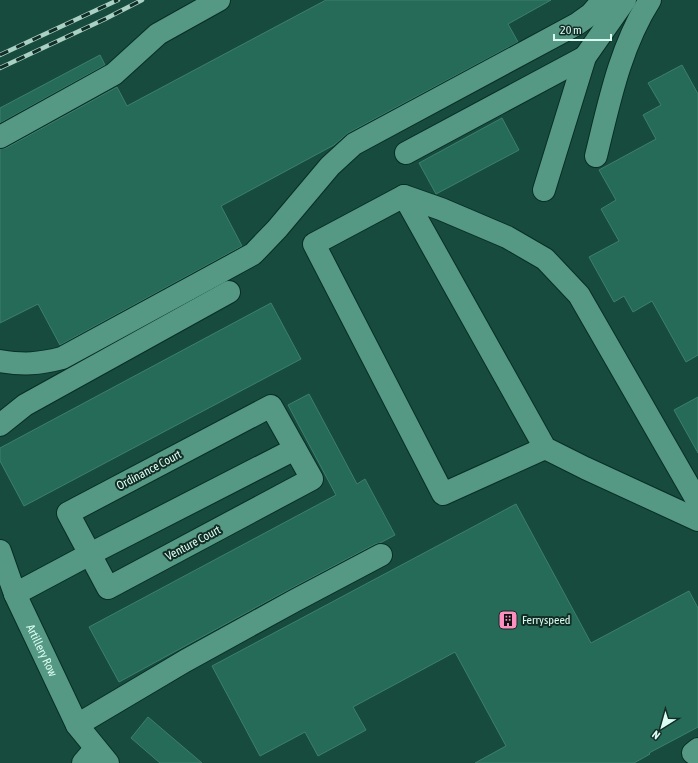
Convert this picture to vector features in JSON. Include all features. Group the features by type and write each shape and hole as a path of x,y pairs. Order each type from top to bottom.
{"lane":[{"path":"0,137 114,74 158,34 220,0"},
{"path":"0,361 18,364 42,363 62,358 253,254 282,223 330,166 354,144 577,24 590,14 603,0"},
{"path":"544,190 585,58 624,0"},
{"path":"596,156 610,97 626,49 633,30 650,0"},
{"path":"406,153 585,58"},
{"path":"545,448 443,494 314,244 404,196 441,209 507,237 545,259 578,295 698,502"},
{"path":"404,196 545,448 698,520"},
{"path":"0,425 25,406 230,292"},
{"name":"Ordinance Court","path":"90,554 68,513 271,406 295,449"},
{"path":"15,594 295,449"},
{"name":"Venture Court","path":"90,554 108,588 312,479 295,449"},
{"name":"Artillery Row","path":"0,551 15,594 77,726 95,755"},
{"path":"77,726 185,662 294,601 381,555"}],"building":[{"path":"326,0 551,0 508,24 518,42 348,133 334,145 221,206 242,246 60,345 38,304 0,323 0,149 6,148 117,87 127,106"},
{"path":"100,55 105,65 0,123 0,108"},
{"path":"682,65 698,94 698,355 686,362 652,301 633,312 624,296 614,302 589,257 619,241 601,209 616,200 599,170 656,139 643,115 661,105 648,83"},
{"path":"502,118 519,150 436,194 419,163"},
{"path":"271,303 301,359 24,506 0,461 0,448"},
{"path":"309,394 357,484 365,479 395,535 288,590 119,682 89,627 336,495 288,405"},
{"path":"698,397 698,453 674,410"},
{"path":"516,504 591,643 689,591 698,608 698,727 649,753 650,754 634,763 475,763 506,746 455,652 353,707 366,730 318,756 305,732 260,756 212,666"},
{"path":"148,717 202,763 160,763 131,738"}],"railway":[{"path":"0,55 118,0"},
{"path":"0,68 142,0"}],"place":[{"name":"Ferryspeed","path":"508,620"}]}
